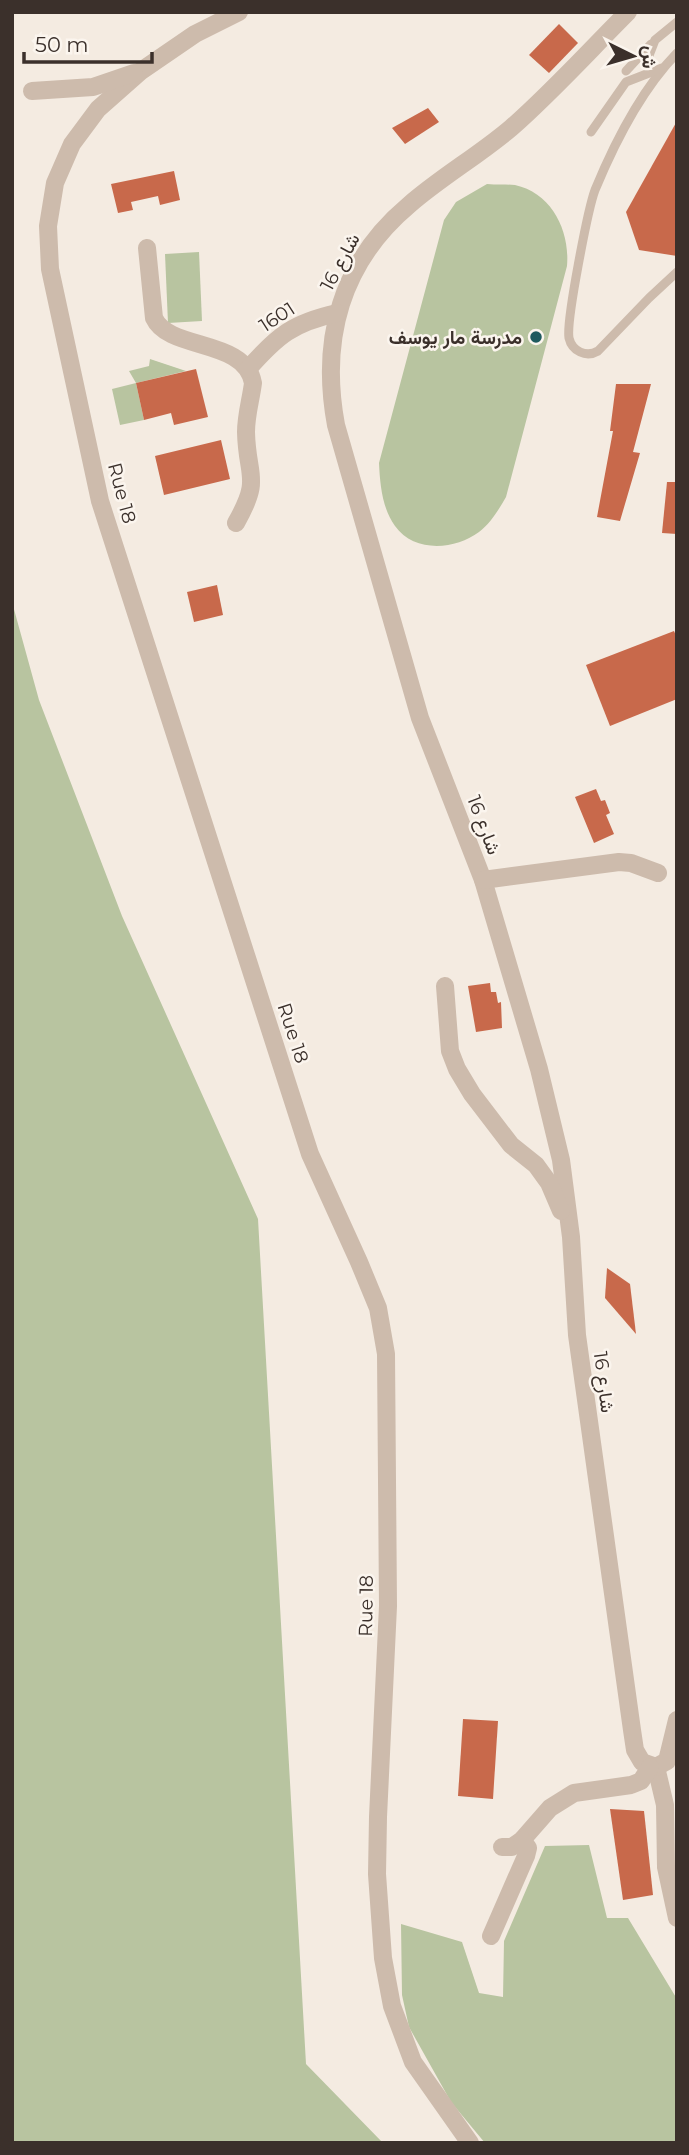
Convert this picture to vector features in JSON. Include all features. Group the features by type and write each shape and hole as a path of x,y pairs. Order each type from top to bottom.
{"street":[{"name":"Rue 18","path":"239,12 195,34 141,71 98,109 72,144 55,183 48,226 50,269 100,501 310,1154 378,1308 386,1354 388,1606 377,1817 377,1874 383,1958 391,2006 413,2062 470,2143"},
{"name":"شارع 16","path":"628,12 511,127 394,218 379,234 354,271 338,313 331,340 329,369 336,425 420,718 483,880 539,1069 561,1160 571,1237 577,1335 635,1750 642,1762 653,1767 665,1805 666,1867 677,1918"},
{"path":"32,91 93,87 141,71"},
{"path":"147,248 157,325 163,331 236,358 248,369 253,383 246,434 253,481 248,502 236,523"},
{"name":"1601","path":"248,369 285,333 306,320 338,313"},
{"path":"483,880 619,862 631,863 658,873"},
{"path":"445,986 450,1051 457,1069 472,1094 511,1144 536,1165 549,1183 571,1237"},
{"path":"502,1847 512,1847 522,1840 550,1808 574,1793 631,1786 641,1781 653,1767 667,1761 677,1720"},
{"path":"491,1936 526,1856 528,1848 522,1840"}],"lane":[{"path":"626,71 655,40 677,22"},
{"path":"646,63 655,40"},
{"path":"677,53 662,68 639,104 594,192 572,302 569,332 571,344 584,354 598,351 677,272"},
{"path":"591,132 626,82 662,68"}],"green space":[{"path":"487,184 515,185 528,189 549,205 562,227 567,266 506,497 487,524 469,538 447,545 424,545 403,535 387,512 382,496 379,463 444,220 456,202"},
{"path":"199,252 202,321 168,323 165,254"},
{"path":"150,359 186,371 136,383 129,371 149,366"},
{"path":"136,383 144,420 120,425 112,389"},
{"path":"12,602 39,700 122,916 258,1219 306,2064 383,2143 12,2143"},
{"path":"589,1845 607,1918 628,1918 677,1999 677,2143 485,2143 451,2102 409,2027 402,1995 401,1924 462,1942 479,1993 503,1997 504,1941 545,1846"}],"building":[{"path":"559,24 578,43 549,73 529,55"},
{"path":"428,108 439,122 405,144 392,128"},
{"path":"677,121 677,256 639,250 626,212"},
{"path":"174,171 180,200 160,205 158,196 131,202 133,210 118,213 111,184"},
{"path":"196,369 208,417 174,425 171,413 144,420 136,383"},
{"path":"616,384 651,384 633,452 640,453 620,521 597,517 613,431 610,431"},
{"path":"221,440 230,479 164,495 155,456"},
{"path":"667,482 677,482 677,534 662,533"},
{"path":"217,585 223,615 194,622 187,592"},
{"path":"674,631 677,638 677,699 610,726 586,665"},
{"path":"596,789 601,801 605,800 610,813 606,815 614,834 594,843 575,797"},
{"path":"490,983 491,992 496,992 498,1003 501,1002 502,1028 476,1032 468,986"},
{"path":"607,1268 630,1284 636,1334 605,1298"},
{"path":"463,1719 498,1721 493,1799 458,1796"},
{"path":"610,1809 644,1811 653,1895 623,1900"}],"place":[{"name":"مدرسة مار يوسف","path":"536,337"}]}
